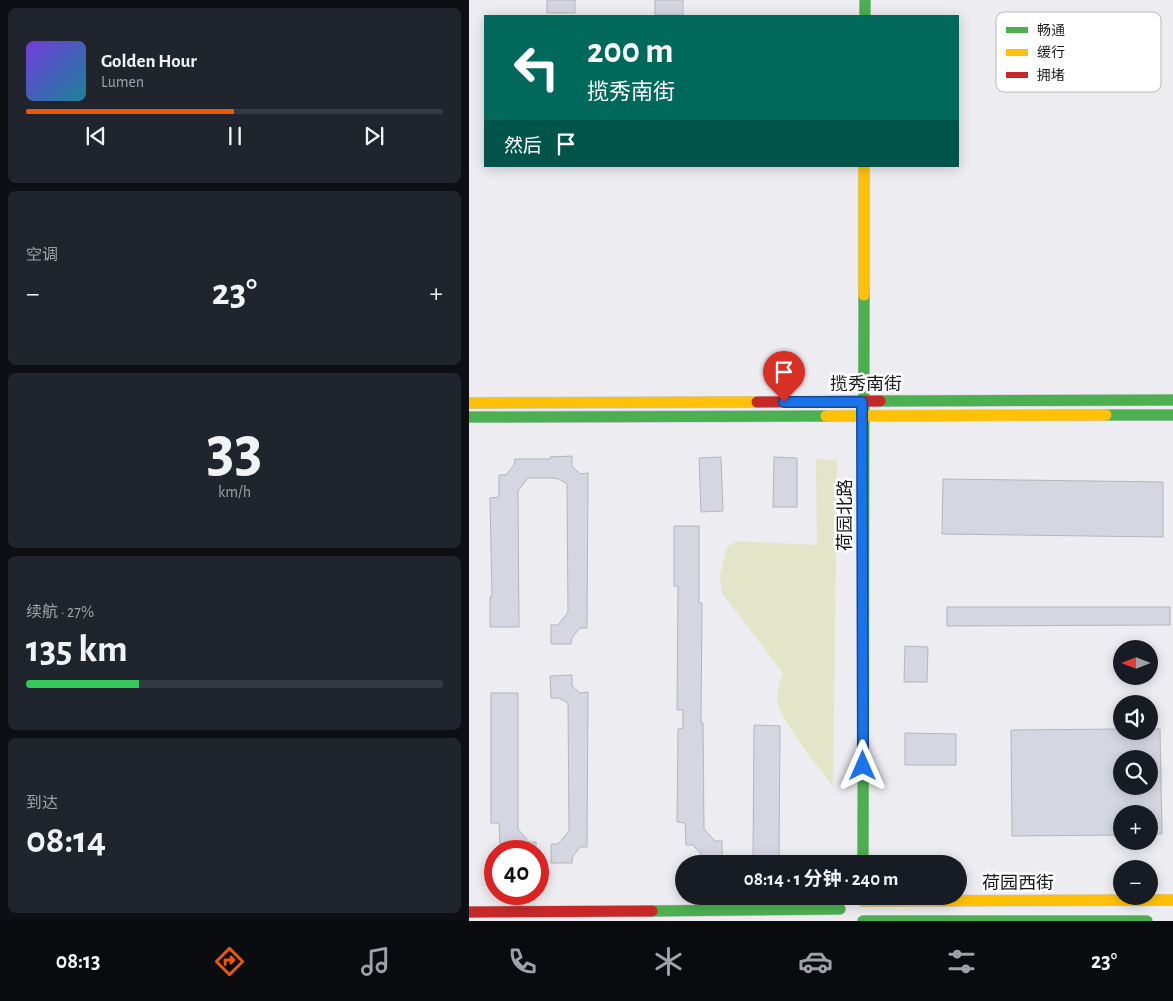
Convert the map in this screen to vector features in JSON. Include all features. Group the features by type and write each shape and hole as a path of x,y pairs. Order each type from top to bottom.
{"street":[{"path":"865,0 865,15"},
{"name":"荷园北路","path":"863,855 862,402 864,167"},
{"name":"揽秀南街","path":"469,403 1173,400"},
{"name":"揽秀南街","path":"469,417 1173,415"},
{"name":"荷园西街","path":"967,899 1173,900"},
{"path":"863,905 863,921 1147,921"},
{"path":"469,912 840,909"}],"green space":[{"path":"816,459 837,460 833,787 786,721 778,703 779,687 783,673 722,593 720,576 727,547 736,541 817,545"}],"building":[{"path":"547,0 575,0 575,13 547,13"},
{"path":"655,0 683,0 683,15 655,15"},
{"path":"572,456 572,466 580,474 588,473 587,628 580,628 572,638 571,644 551,644 551,625 558,625 568,612 567,484 559,479 551,478 528,478 518,491 519,627 490,627 490,597 492,597 490,498 499,497 499,475 506,475 514,465 515,459 550,459 550,457"},
{"path":"721,457 723,511 701,512 699,458"},
{"path":"774,457 797,458 797,507 773,507"},
{"path":"943,479 1163,482 1163,537 942,534"},
{"path":"674,526 699,526 699,603 702,603 701,723 703,723 704,829 715,841 722,841 722,855 701,855 693,845 686,845 685,823 677,822 678,729 683,728 683,710 677,710 678,586 674,586"},
{"path":"947,607 1170,607 1170,625 947,626"},
{"path":"905,646 928,647 927,682 904,682"},
{"path":"572,675 572,686 580,693 588,692 587,847 580,847 573,856 572,863 551,863 551,844 558,844 569,831 568,703 559,698 551,698 550,676"},
{"path":"491,693 518,693 518,829 527,840 500,840 499,823 491,823"},
{"path":"754,725 780,726 779,855 753,855"},
{"path":"1113,729 1113,740 1158,740 1158,729 1160,729 1162,834 1158,834 1158,805 1113,805 1113,835 1012,836 1011,730"},
{"path":"905,733 956,734 956,765 905,765"}],"traffic: fast":[{"path":"865,0 865,15"},
{"path":"863,855 864,295"},
{"path":"880,401 1174,400"},
{"path":"1106,415 1174,415"},
{"path":"469,417 826,416"},
{"path":"652,911 840,909"},
{"path":"863,921 1147,921"}],"traffic: slow":[{"path":"864,167 864,295"},
{"path":"469,403 757,402"},
{"path":"826,416 1106,415"},
{"path":"967,901 1174,900"}],"traffic: jam":[{"path":"757,402 880,401"},
{"path":"469,912 652,911"}],"route":[{"path":"784,402 862,402 863,766"}]}
